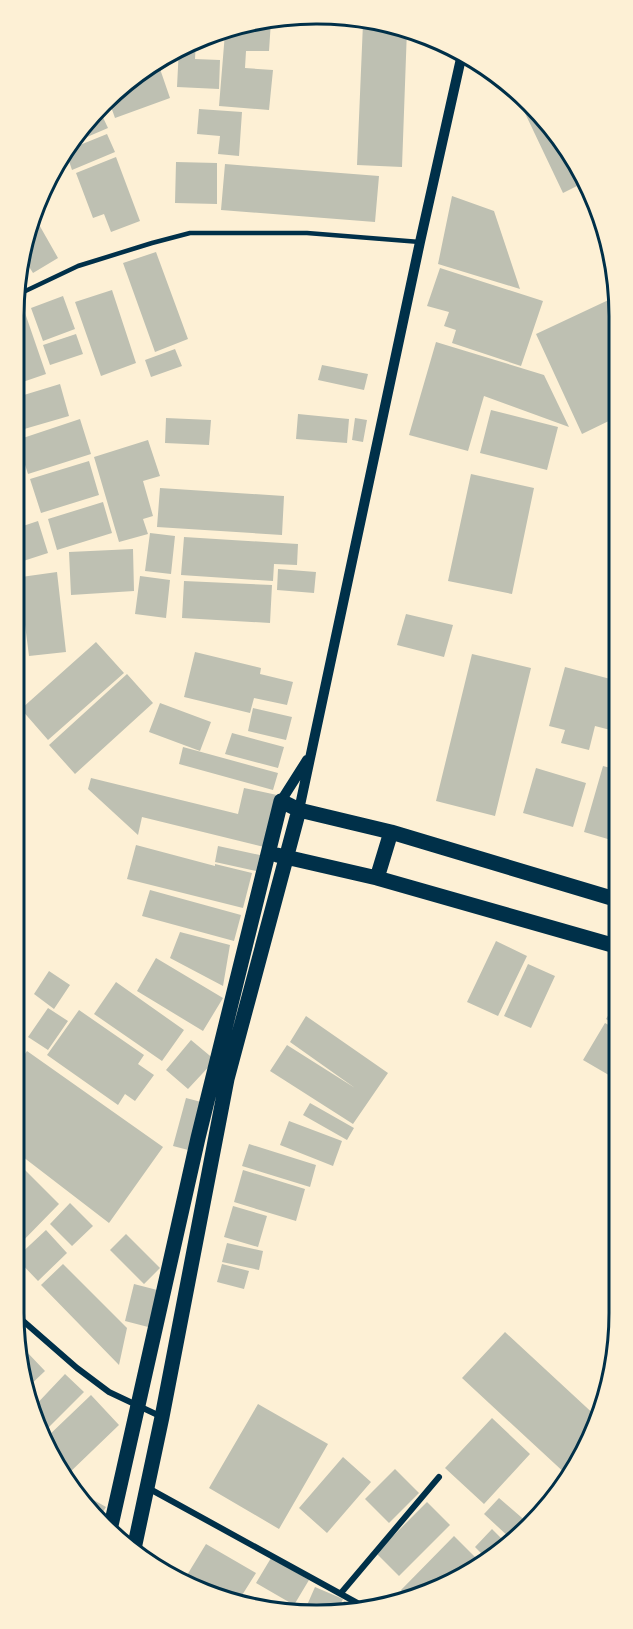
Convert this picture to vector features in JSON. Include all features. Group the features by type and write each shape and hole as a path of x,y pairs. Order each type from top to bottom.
{"main road":[{"path":"112,1521 198,1138 281,801 299,810 391,832 609,897"},
{"path":"135,1543 227,1079 299,810"},
{"path":"377,878 391,832"},
{"path":"267,852 377,878 609,944"}],"street":[{"path":"299,810 460,62"},
{"path":"281,801 310,754"},
{"path":"25,1322 68,1361 109,1392 162,1417"},
{"path":"341,1593 439,1477"},
{"path":"148,1488 356,1602"}],"lane":[{"path":"26,291 78,266 190,233 307,233 420,242"}],"building":[{"path":"271,28 269,51 246,51 245,68 273,70 269,110 219,106 224,39"},
{"path":"363,28 407,39 402,167 357,165"},
{"path":"195,50 195,59 220,60 219,89 177,87 178,59"},
{"path":"160,69 170,98 115,118 112,108 138,84"},
{"path":"199,109 242,112 239,156 218,154 220,136 197,134"},
{"path":"524,111 549,138 578,185 563,193"},
{"path":"103,118 108,128 84,138"},
{"path":"107,134 115,152 72,170 69,161 79,145"},
{"path":"116,157 140,221 111,232 104,214 93,218 76,173"},
{"path":"176,162 217,163 217,204 175,203"},
{"path":"225,164 379,176 375,222 221,210"},
{"path":"452,196 494,211 520,289 438,264"},
{"path":"39,225 58,258 33,273 29,266"},
{"path":"156,252 188,339 155,352 123,263"},
{"path":"440,268 543,301 521,366 452,343 456,330 444,326 449,312 427,306"},
{"path":"112,290 136,363 101,376 75,302"},
{"path":"63,296 75,329 43,341 31,308"},
{"path":"608,300 609,421 582,434 536,334"},
{"path":"24,311 46,374 24,382"},
{"path":"76,334 83,354 50,365 43,345"},
{"path":"436,342 544,375 569,427 484,396 468,451 409,435"},
{"path":"175,349 182,366 151,377 145,360"},
{"path":"322,365 368,374 364,390 318,380"},
{"path":"60,384 69,416 24,429 24,395"},
{"path":"491,410 558,427 547,470 480,453"},
{"path":"298,414 349,419 347,443 296,439"},
{"path":"166,418 211,420 209,445 165,443"},
{"path":"355,418 367,420 363,442 352,440"},
{"path":"80,419 91,454 28,474 24,462 24,438"},
{"path":"148,440 160,476 143,481 153,516 143,519 148,534 119,542 94,457"},
{"path":"89,461 99,495 41,513 30,479"},
{"path":"471,474 534,488 512,594 448,581"},
{"path":"160,488 284,496 282,535 157,527"},
{"path":"103,502 112,533 57,550 48,519"},
{"path":"38,521 48,553 24,561 24,526"},
{"path":"150,533 175,536 171,574 145,571"},
{"path":"184,537 298,544 297,565 274,564 273,581 181,575"},
{"path":"133,549 134,591 71,595 69,552"},
{"path":"278,569 316,572 314,593 277,590"},
{"path":"57,572 66,652 29,656 24,617 24,577"},
{"path":"140,576 170,580 166,618 135,614"},
{"path":"184,581 272,585 270,623 182,618"},
{"path":"406,614 453,625 444,657 397,645"},
{"path":"96,642 124,673 48,740 24,712 24,706"},
{"path":"195,652 261,668 260,674 293,682 287,705 254,698 250,713 184,697"},
{"path":"472,654 531,668 495,816 436,801"},
{"path":"565,667 609,679 609,730 595,726 589,750 561,743 565,730 549,726"},
{"path":"127,674 153,703 75,774 49,745"},
{"path":"160,703 211,722 200,751 149,732"},
{"path":"253,708 292,717 286,740 248,731"},
{"path":"232,733 284,747 278,768 225,754"},
{"path":"183,747 278,773 273,790 179,764"},
{"path":"603,766 609,768 609,839 584,832"},
{"path":"536,768 586,783 573,827 523,813"},
{"path":"91,778 238,814 244,788 277,795 264,847 142,817 138,835 88,789"},
{"path":"136,845 215,866 215,864 252,873 243,908 127,879"},
{"path":"218,846 260,855 256,871 215,862"},
{"path":"150,890 241,915 234,941 142,916"},
{"path":"180,932 230,945 223,986 170,958"},
{"path":"496,941 527,956 498,1016 467,1002"},
{"path":"156,958 223,998 203,1031 137,991"},
{"path":"528,964 555,976 531,1028 504,1016"},
{"path":"49,971 70,985 54,1009 34,994"},
{"path":"116,982 184,1030 162,1061 94,1014"},
{"path":"48,1008 68,1021 48,1050 28,1037"},
{"path":"79,1010 144,1055 138,1064 154,1075 135,1101 125,1094 118,1105 47,1055"},
{"path":"306,1016 388,1073 353,1124 270,1071 287,1045 355,1088 290,1042"},
{"path":"605,1023 609,1025 609,1075 583,1060"},
{"path":"191,1040 215,1060 188,1089 166,1070"},
{"path":"27,1051 163,1147 109,1223 24,1158 24,1055"},
{"path":"186,1098 205,1103 192,1151 173,1146"},
{"path":"310,1103 354,1128 347,1140 303,1115"},
{"path":"289,1121 342,1141 333,1166 280,1145"},
{"path":"249,1144 316,1165 310,1187 242,1166"},
{"path":"24,1169 59,1204 24,1240"},
{"path":"243,1170 305,1189 296,1221 234,1202"},
{"path":"70,1203 93,1226 72,1246 50,1224"},
{"path":"233,1206 267,1216 258,1247 224,1237"},
{"path":"46,1230 67,1253 38,1281 24,1266 24,1251"},
{"path":"126,1234 160,1268 144,1284 110,1250"},
{"path":"227,1243 263,1251 259,1270 222,1262"},
{"path":"63,1264 127,1328 119,1365 41,1285"},
{"path":"222,1264 249,1271 244,1289 217,1282"},
{"path":"134,1284 161,1291 152,1328 125,1321"},
{"path":"505,1332 591,1412 579,1442 563,1471 462,1378"},
{"path":"27,1352 45,1371 33,1383"},
{"path":"65,1374 84,1392 48,1428 38,1402"},
{"path":"91,1395 119,1425 71,1471 50,1434"},
{"path":"258,1404 328,1444 279,1529 209,1488"},
{"path":"492,1418 530,1454 484,1504 445,1468"},
{"path":"343,1457 371,1482 327,1533 299,1508"},
{"path":"395,1469 419,1493 389,1523 365,1499"},
{"path":"91,1498 106,1507 103,1512"},
{"path":"499,1498 523,1519 506,1535 484,1514"},
{"path":"427,1502 450,1525 399,1576 376,1553"},
{"path":"492,1529 502,1539 482,1554 475,1547"},
{"path":"454,1536 476,1558 428,1583 403,1592 401,1590"},
{"path":"206,1544 256,1573 242,1595 187,1575"},
{"path":"271,1558 309,1580 295,1604 256,1583"},
{"path":"315,1587 343,1599 341,1604 307,1605"}]}
